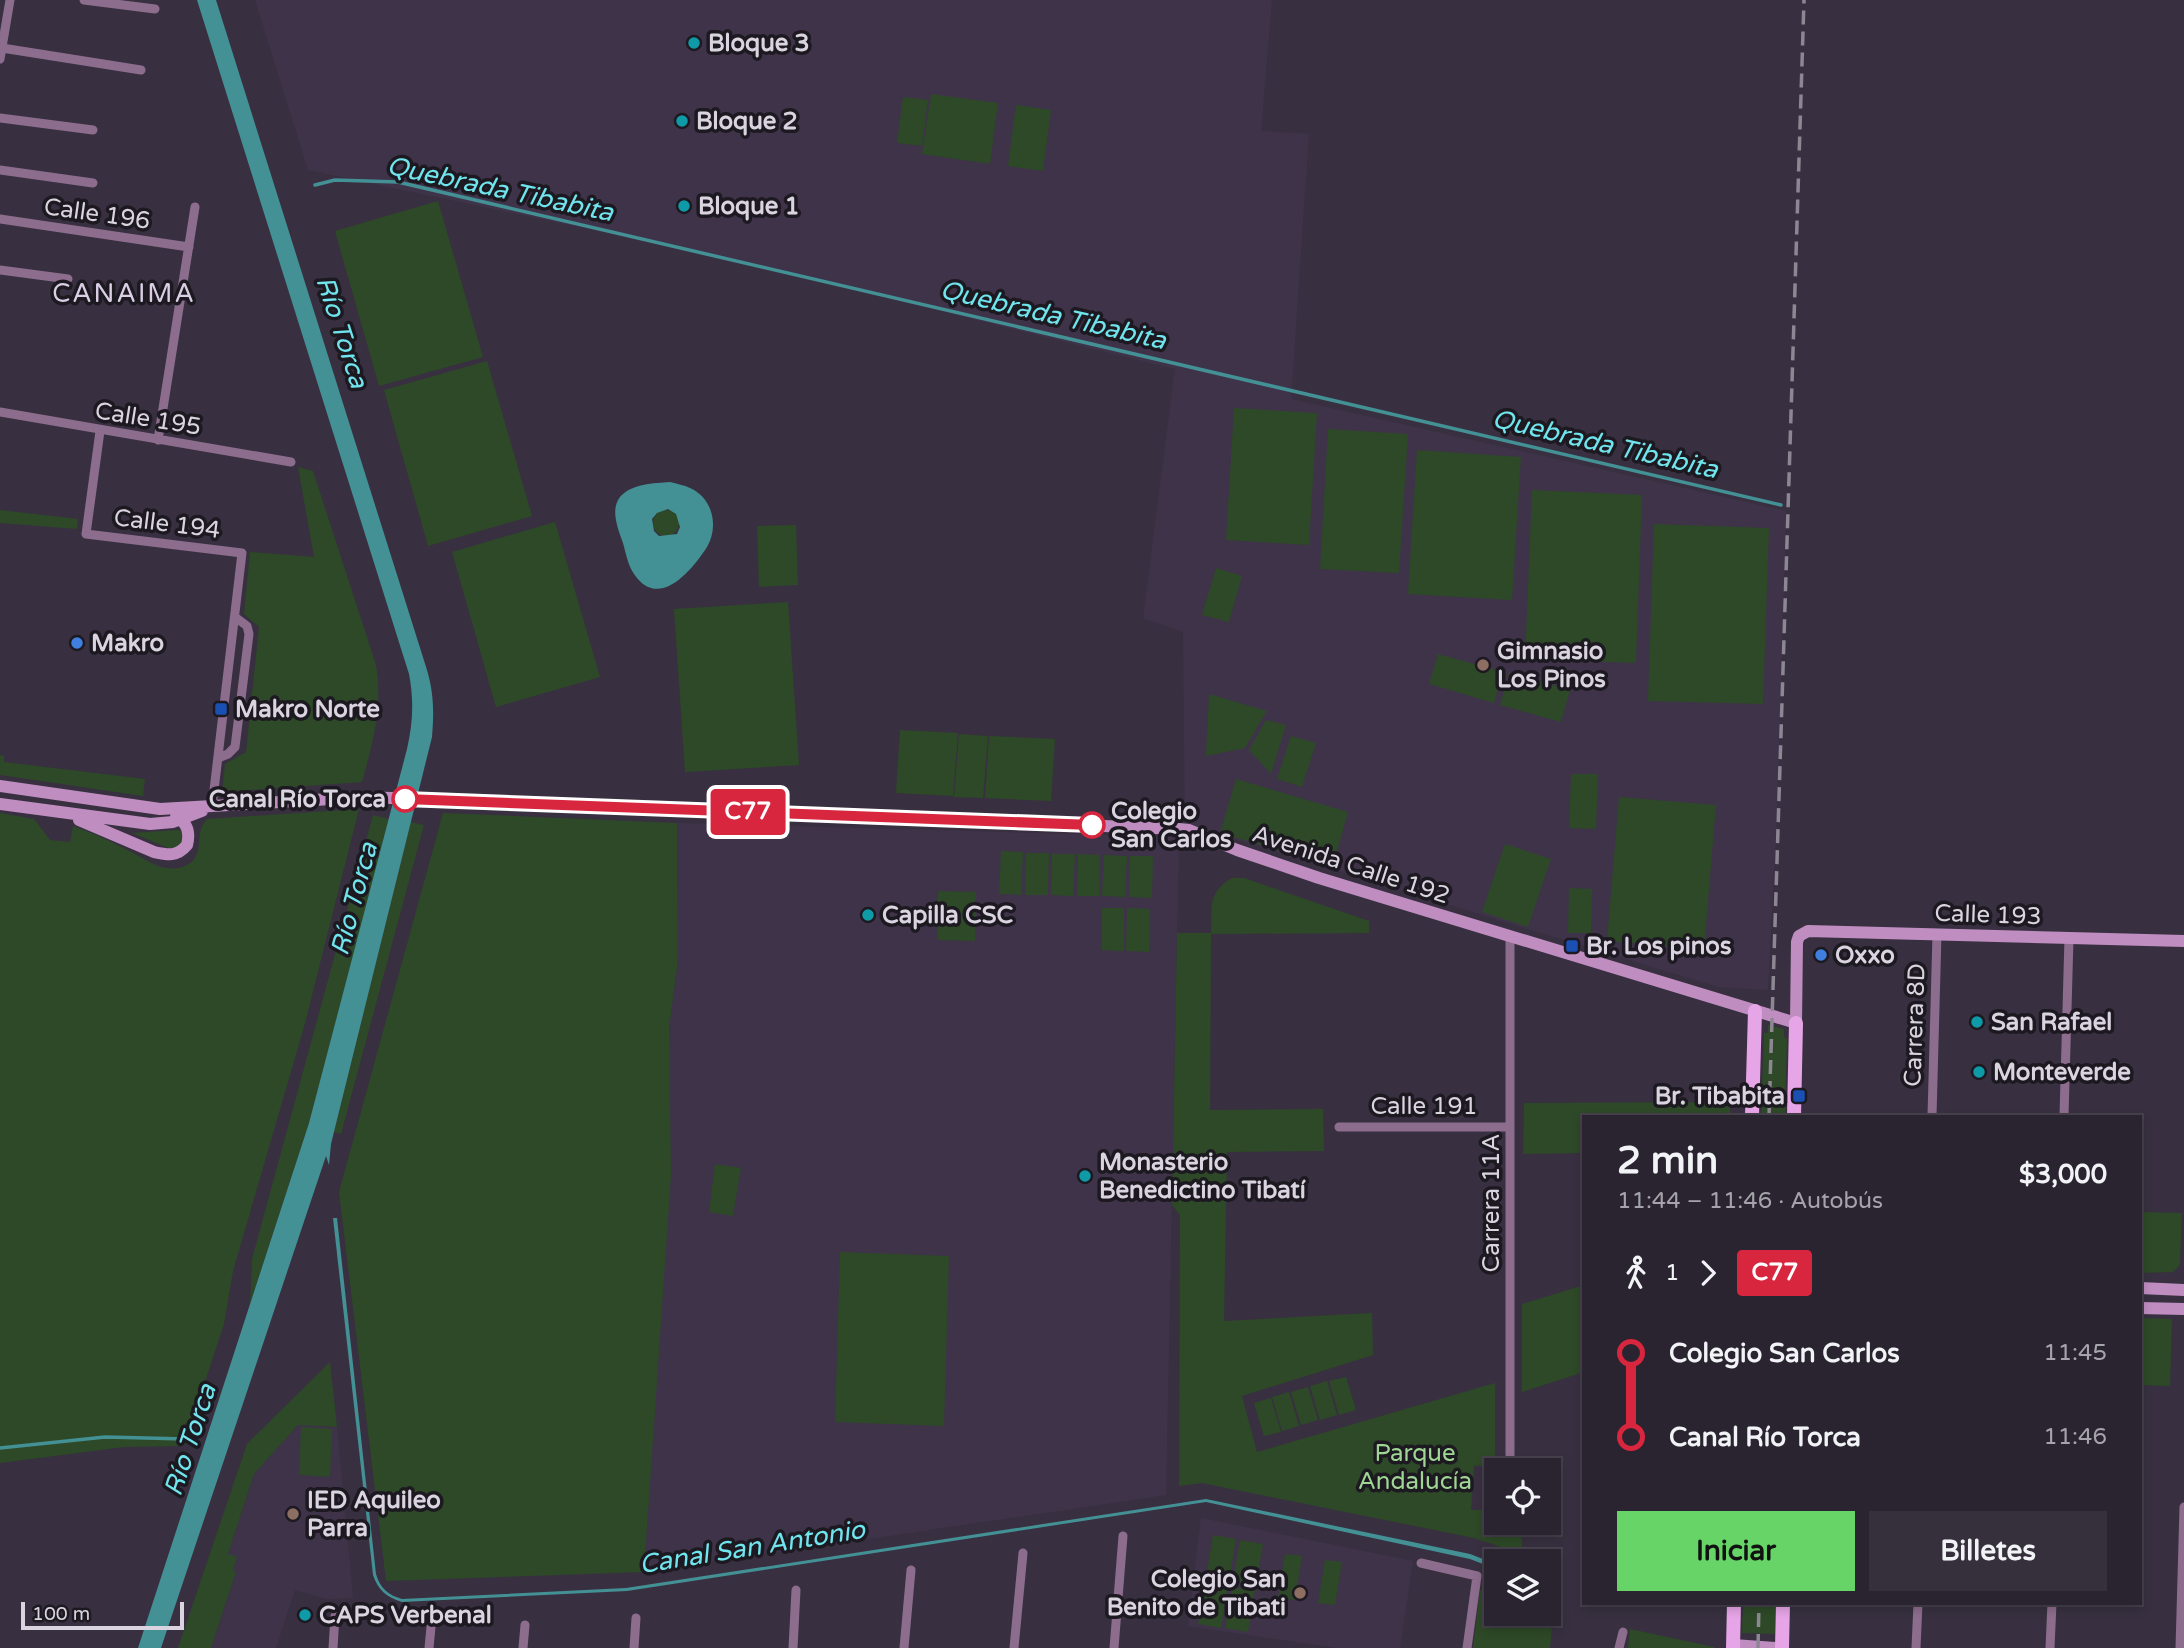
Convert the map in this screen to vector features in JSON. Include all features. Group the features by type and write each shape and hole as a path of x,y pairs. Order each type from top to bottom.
{"main road":[{"name":"Avenida Calle 192","path":"0,786 160,809 387,798 1189,830 1302,873 1796,1023"},
{"name":"Avenida Calle 192","path":"0,804 150,824 181,820 212,807"},
{"path":"66,814 154,852 176,855 187,845 189,831 181,820 160,809"},
{"name":"Calle 193","path":"1796,1023 1797,942 1799,936 1808,931 2184,942"},
{"path":"1752,1115 1755,1011"},
{"path":"1794,1115 1796,1023"},
{"path":"2142,1289 2184,1290"},
{"path":"2142,1308 2184,1309"},
{"path":"1734,1605 1733,1646 1775,1648"},
{"path":"1782,1648 1783,1605"}],"street":[{"path":"0,59 10,0"},
{"path":"84,0 155,9"},
{"path":"2,48 141,70"},
{"path":"0,118 93,130"},
{"path":"0,170 93,183"},
{"path":"158,440 195,207"},
{"name":"Calle 196","path":"0,219 189,247"},
{"path":"0,270 68,279"},
{"name":"Calle 195","path":"0,412 291,461"},
{"name":"Calle 194","path":"100,430 86,534 243,553 235,617"},
{"path":"212,807 235,617 247,626 249,634 236,742 232,750 218,758"},
{"name":"Carrera 8D","path":"1932,1115 1937,934"},
{"name":"Carrera 11A","path":"1510,937 1510,1458"},
{"path":"2064,1115 2069,938"},
{"name":"Calle 191","path":"1339,1127 1510,1127"},
{"path":"2180,1648 2184,1507"},
{"path":"1114,1648 1123,1536"},
{"path":"1014,1648 1023,1553"},
{"path":"1421,1563 1477,1576 1467,1648"},
{"path":"904,1648 911,1570"},
{"path":"793,1648 796,1590"},
{"path":"1916,1648 1918,1605"},
{"path":"2050,1648 2052,1605"},
{"path":"333,1648 335,1616"},
{"path":"634,1648 636,1618"},
{"path":"523,1648 525,1625"},
{"path":"429,1648 431,1627"},
{"path":"1619,1648 1623,1632"}],"shaded area":[{"path":"197,0 216,0 427,670 433,720 432,737 331,1144 329,1165 326,1156 161,1648 138,1648 309,1123 407,749 412,712 409,674"},
{"path":"255,0 1272,0 1261,131 1309,134 1291,399 1786,511 1777,815 1768,990 1718,987 1185,824 1183,632 1143,618 1175,369 722,257 308,170"},
{"path":"670,482 688,487 704,499 712,514 713,531 707,547 684,575 664,588 654,589 644,584 630,567 615,514 620,497 630,489","holes":["668,509 676,514 680,527 677,534 659,536 654,531 652,519 657,513"]},
{"name":"Colegio San Carlos","path":"677,823 1179,837 1166,1495 644,1572 656,1381 669,1029 678,960"},
{"path":"333,1218 337,1218 376,1574 385,1590 402,1599 626,1588 1206,1499 1470,1554 1484,1559 1484,1564 1470,1559 1206,1502 627,1591 402,1602 383,1592 373,1575"},
{"name":"IED Aquileo Parra","path":"298,1425 337,1427 353,1598 327,1599 295,1590 276,1648 211,1648 236,1572 232,1570 228,1554 254,1474"},
{"name":"Colegio San Benito de Tibati","path":"1201,1518 1413,1561 1400,1648 1337,1648 1188,1626"}],"green space":[{"path":"931,94 998,103 990,164 922,154"},
{"path":"903,97 928,100 922,146 897,143"},
{"path":"1016,105 1051,110 1043,171 1008,166"},
{"path":"438,201 483,357 379,386 335,231"},
{"path":"487,361 532,516 428,546 384,390"},
{"path":"1234,408 1317,413 1309,545 1226,540"},
{"path":"1328,429 1408,434 1399,573 1320,569"},
{"path":"1417,450 1521,457 1512,600 1408,594"},
{"path":"298,467 313,471 376,665 378,709 370,753 362,782 222,792 225,764 246,752 259,627 244,614 250,552 314,557"},
{"path":"1532,490 1642,495 1636,663 1525,659"},
{"path":"0,510 78,519 77,529 0,523"},
{"path":"666,510 676,513 679,523 676,533 666,536 656,533 653,523 656,513"},
{"path":"555,522 600,677 496,707 452,552"},
{"path":"1654,524 1769,528 1763,704 1648,701"},
{"path":"796,525 798,585 759,587 757,526"},
{"path":"1216,568 1242,576 1229,622 1202,615"},
{"path":"788,602 799,765 685,772 674,609"},
{"path":"1438,654 1503,672 1494,703 1429,684"},
{"path":"1509,673 1570,690 1561,722 1500,705"},
{"path":"1209,694 1267,711 1245,748 1206,756"},
{"path":"1266,720 1286,725 1271,774 1249,750"},
{"path":"900,730 958,733 953,796 896,793"},
{"path":"959,734 988,736 983,798 954,797"},
{"path":"989,736 1055,739 1051,801 985,798"},
{"path":"1291,736 1316,743 1302,787 1277,779"},
{"path":"0,755 4,756 4,762 145,779 143,796 0,775"},
{"path":"1571,774 1598,774 1596,829 1569,828"},
{"path":"1236,779 1348,812 1333,866 1220,833"},
{"path":"1619,797 1716,805 1704,949 1607,941"},
{"path":"359,809 304,1027 233,1271 224,1324 184,1446 124,1447 0,1463 0,813 34,819 50,840 70,842 73,826 158,866 173,868 187,865 194,859 201,830 207,819"},
{"path":"443,813 677,823 678,960 669,1029 671,1175 644,1572 386,1581 339,1192"},
{"path":"373,815 389,819 309,1123 250,1304 252,1259"},
{"path":"411,822 424,825 341,1134 334,1132"},
{"path":"179,830 184,833 181,846 171,849 132,833"},
{"path":"1505,844 1551,859 1528,927 1482,912"},
{"path":"1001,851 1023,852 1021,895 999,894"},
{"path":"1026,853 1049,853 1048,895 1025,895"},
{"path":"1052,854 1075,854 1073,896 1051,895"},
{"path":"1078,854 1100,855 1099,896 1077,896"},
{"path":"1104,855 1127,856 1125,897 1102,896"},
{"path":"1130,856 1153,856 1152,898 1129,897"},
{"name":"Parque Andalucía","path":"1232,878 1244,878 1369,921 1369,933 1211,934 1210,1110 1323,1109 1324,1151 1227,1152 1224,1321 1372,1313 1373,1355 1242,1396 1257,1452 1495,1383 1495,1458 1484,1458 1484,1466 1474,1466 1471,1510 1484,1510 1484,1535 1522,1535 1522,1549 1507,1549 1474,1538 1202,1483 1179,1486 1180,1215 1172,1205 1177,933 1211,933 1212,902 1224,883"},
{"path":"1569,888 1592,889 1591,933 1568,933"},
{"path":"938,891 976,892 975,941 937,940"},
{"path":"1102,908 1124,908 1124,951 1102,950"},
{"path":"1127,908 1150,909 1149,952 1126,951"},
{"path":"1768,1025 1784,1029 1784,1037 1787,1039 1785,1115 1761,1115 1764,1033 1768,1033"},
{"path":"1730,1102 1730,1115 1582,1115 1582,1153 1523,1154 1524,1103"},
{"path":"715,1164 741,1168 733,1216 709,1212"},
{"path":"2142,1212 2182,1213 2180,1262 2173,1272 2142,1273"},
{"path":"840,1252 949,1256 944,1426 835,1422"},
{"path":"1582,1286 1582,1373 1522,1392 1522,1304"},
{"path":"2142,1318 2172,1319 2170,1386 2142,1385"},
{"path":"330,1362 337,1427 298,1425 254,1474 228,1554 237,1557 233,1570 236,1572 211,1648 178,1648 247,1444"},
{"path":"1346,1377 1356,1410 1339,1415 1329,1381"},
{"path":"1327,1381 1337,1415 1320,1420 1310,1386"},
{"path":"1308,1387 1318,1420 1301,1425 1291,1392"},
{"path":"1289,1392 1299,1426 1282,1431 1272,1397"},
{"path":"1271,1398 1281,1432 1264,1436 1254,1403"},
{"path":"301,1427 332,1429 330,1477 299,1475"},
{"path":"1213,1535 1236,1539 1229,1581 1206,1577"},
{"path":"1240,1540 1263,1544 1256,1585 1233,1581"},
{"path":"1285,1554 1302,1556 1295,1600 1278,1598"},
{"path":"1325,1560 1342,1562 1335,1605 1318,1603"},
{"path":"1205,1582 1228,1586 1221,1628 1198,1624"},
{"path":"1484,1586 1484,1626 1552,1626 1550,1648 1473,1648 1480,1591"},
{"path":"1232,1587 1255,1590 1248,1632 1225,1628"},
{"path":"1743,1605 1776,1605 1775,1634 1742,1633"},
{"path":"1630,1629 1714,1647 1714,1648 1628,1648"}],"waterway":[{"name":"Quebrada Tibabita","path":"315,185 335,180 398,182 1781,505"},
{"name":"Río Torca","path":"0,1448 105,1437 186,1439"}],"railway":[{"path":"1769,1115 1804,0"},
{"path":"1758,1648 1759,1605"}],"bus line":[{"name":"C77","path":"405,799 1092,825"}],"place":[{"name":"Bloque 3","path":"694,43"},
{"name":"Bloque 2","path":"682,121"},
{"name":"Bloque 1","path":"684,206"},
{"name":"Makro","path":"77,643"},
{"name":"Gimnasio Los Pinos","path":"1483,665"},
{"name":"Makro Norte","path":"221,709"},
{"name":"Canal Río Torca","path":"405,799"},
{"name":"Colegio San Carlos","path":"1092,825"},
{"name":"Capilla CSC","path":"868,915"},
{"name":"Br. Los pinos","path":"1572,946"},
{"name":"Oxxo","path":"1821,955"},
{"name":"San Rafael","path":"1977,1022"},
{"name":"Monteverde","path":"1979,1072"},
{"name":"Br. Tibabita","path":"1799,1096"},
{"name":"Monasterio Benedictino Tibatí","path":"1085,1176"},
{"name":"IED Aquileo Parra","path":"293,1514"},
{"name":"Colegio San Benito de Tibati","path":"1300,1593"},
{"name":"CAPS Verbenal","path":"305,1615"}],"district":[{"name":"CANAIMA","path":"124,293"}],"water label":[{"name":"Canal San Antonio","path":"752,1547"}]}
